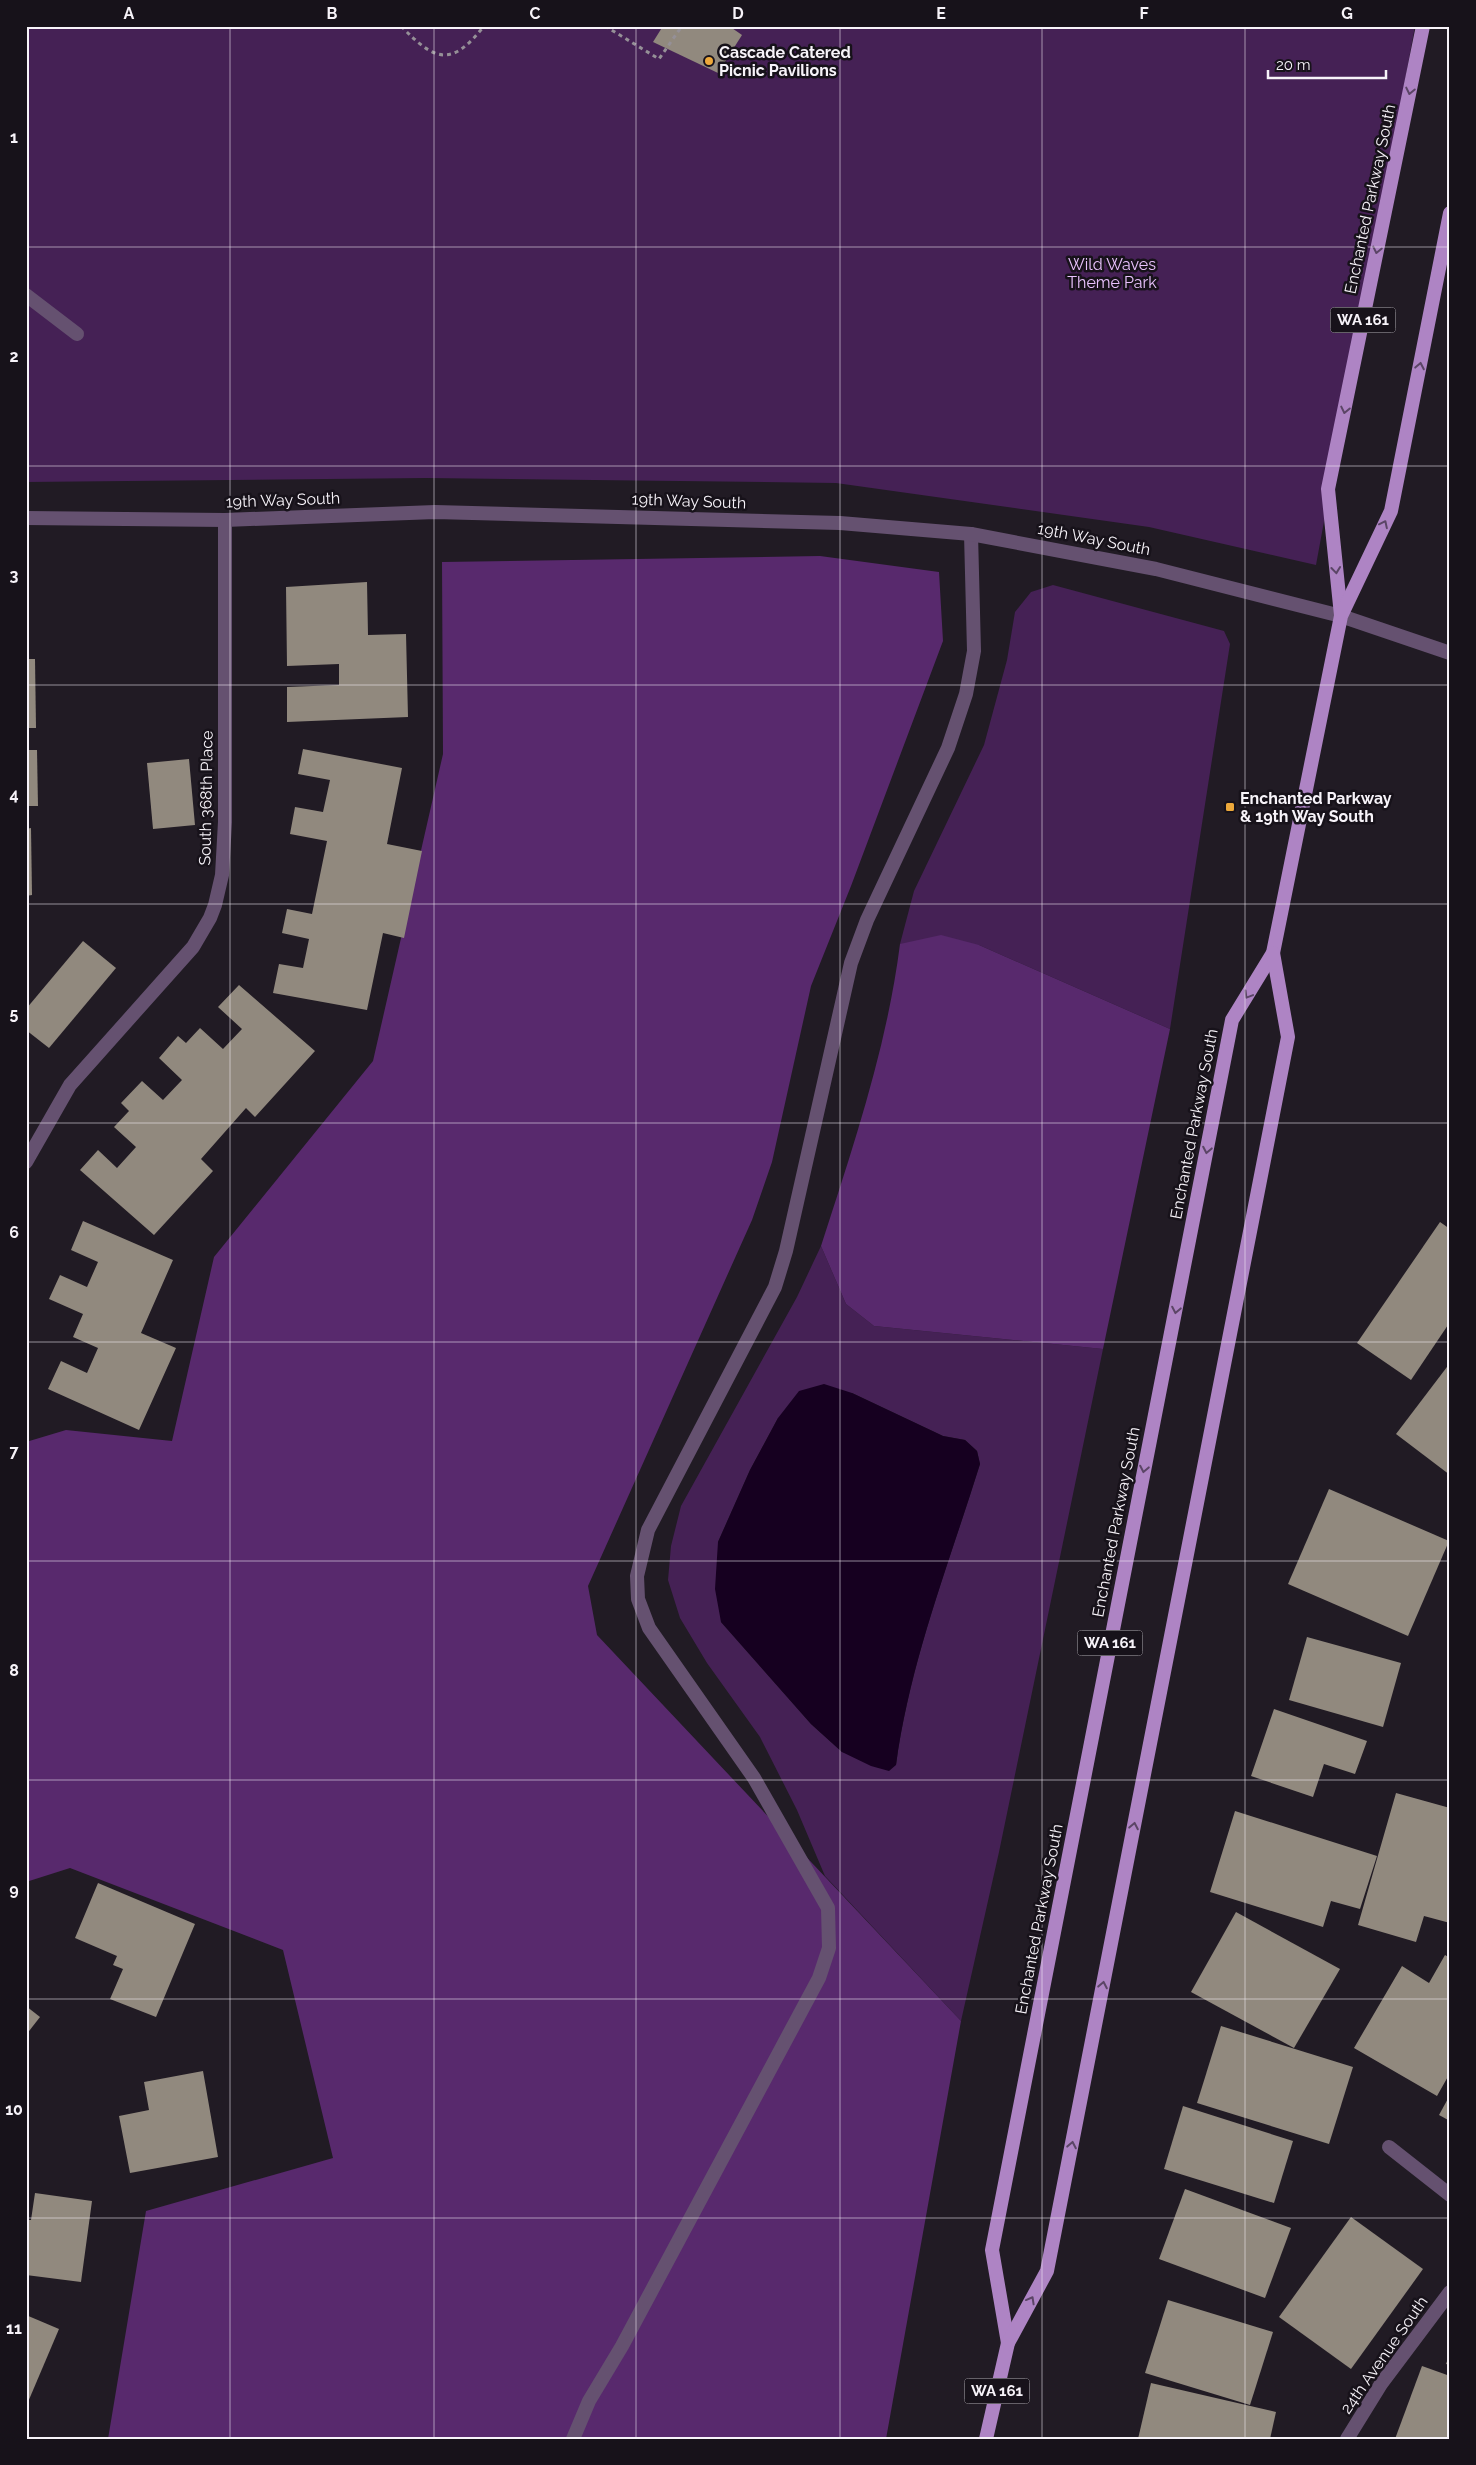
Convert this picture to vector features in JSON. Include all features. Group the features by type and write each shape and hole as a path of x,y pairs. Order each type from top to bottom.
{"main road":[{"name":"Enchanted Parkway South","path":"1341,616 1328,489 1423,26"},
{"name":"Enchanted Parkway South","path":"1008,2343 992,2250 1232,1020 1273,953 1341,616 1391,511 1450,213"},
{"name":"Enchanted Parkway South","path":"986,2439 1008,2343 1047,2271 1288,1037 1273,953"}],"street":[{"path":"26,295 77,334"},
{"name":"19th Way South","path":"26,518 225,520 435,512 840,523 971,534 1156,569 1341,616 1450,653"},
{"name":"South 368th Place","path":"26,1162 70,1084 193,946 210,918 215,905 222,876 225,822 225,520"},
{"path":"573,2439 589,2401 622,2346 819,1978 829,1948 828,1908 754,1778 649,1628 638,1599 637,1576 648,1530 775,1287 790,1232 851,963 867,920 948,748 966,694 974,651 971,534"},
{"path":"1389,2147 1450,2195"},
{"name":"24th Avenue South","path":"1348,2439 1381,2384 1450,2292"}],"path":[{"path":"401,26 418,43 434,54 451,55 469,45 484,26"},
{"path":"605,26 659,59 682,26"}],"green space":[{"name":"Wild Waves Theme Park","path":"26,26 1415,26 1316,565 1149,527 836,483 426,478 26,482"},
{"path":"1053,585 1224,631 1230,644 1170,1029 979,945 900,944 914,891 984,745 1007,660 1015,612 1031,592"},
{"path":"821,1246 846,1304 874,1326 1103,1349 999,1852 961,2021 825,1876 797,1810 760,1737 707,1663 680,1618 668,1580 671,1546 681,1506 797,1297","holes":["852,1393 943,1436 965,1440 977,1451 980,1464 943,1575 921,1650 902,1726 896,1765 842,1752 811,1724 721,1622 718,1542 750,1470 778,1418"]}],"shaded area":[{"path":"820,556 939,572 943,641 851,886 811,986 772,1162 752,1220 588,1586 597,1635 961,2021 886,2439 108,2439 146,2211 333,2158 283,1950 70,1868 26,1882 26,1442 66,1430 172,1441 214,1257 373,1061 443,754 442,562"},
{"path":"941,935 979,945 1170,1029 1103,1349 874,1326 846,1304 821,1246 857,1134 878,1059 887,1021 900,944"},
{"path":"824,1384 852,1393 943,1436 965,1440 977,1451 980,1464 921,1650 902,1726 896,1765 889,1771 871,1766 842,1752 811,1724 721,1622 715,1589 718,1542 750,1470 778,1418 799,1391"}],"building":[{"name":"Cascade Catered Picnic Pavilions","path":"663,26 729,26 742,35 718,73 653,42"},
{"path":"367,582 368,635 406,634 408,717 287,722 287,687 339,685 339,664 287,666 286,587"},
{"path":"26,659 35,659 36,728 26,728"},
{"path":"303,749 402,768 387,844 422,851 404,938 383,933 367,1010 273,993 279,964 303,968 309,939 282,933 287,909 312,914 327,841 290,834 295,807 323,812 330,780 298,774"},
{"path":"26,750 37,750 38,806 26,806"},
{"path":"189,759 195,825 153,829 147,763"},
{"path":"31,828 32,895 26,896 26,829"},
{"path":"83,941 116,968 49,1048 26,1030 26,1009"},
{"path":"239,985 315,1051 255,1117 246,1108 201,1159 213,1171 154,1235 80,1170 98,1150 117,1168 136,1147 114,1127 129,1111 121,1103 142,1081 163,1100 182,1080 159,1058 178,1036 186,1043 200,1028 223,1049 242,1029 218,1007"},
{"path":"83,1221 173,1260 141,1333 176,1348 139,1430 48,1389 61,1361 87,1373 98,1348 73,1337 83,1314 49,1299 60,1275 87,1287 98,1262 71,1250"},
{"path":"1440,1222 1450,1229 1450,1322 1411,1380 1357,1343"},
{"path":"1450,1363 1450,1475 1396,1434"},
{"path":"1329,1489 1449,1541 1408,1636 1288,1584"},
{"path":"1307,1637 1401,1663 1383,1727 1289,1700"},
{"path":"1274,1709 1367,1741 1355,1774 1324,1764 1313,1797 1251,1776"},
{"path":"1396,1793 1450,1808 1450,1923 1424,1916 1416,1942 1358,1925"},
{"path":"1235,1811 1377,1856 1360,1909 1331,1901 1323,1927 1210,1892"},
{"path":"98,1883 195,1924 156,2017 110,1999 123,1969 113,1965 117,1956 75,1938"},
{"path":"1236,1912 1340,1969 1294,2048 1191,1992"},
{"path":"1445,1955 1450,1958 1450,2073 1437,2096 1354,2048 1402,1966 1429,1983"},
{"path":"26,2006 40,2017 26,2035"},
{"path":"1221,2026 1353,2067 1329,2144 1197,2103"},
{"path":"203,2071 218,2157 130,2173 119,2116 149,2110 144,2082"},
{"path":"1450,2095 1450,2121 1439,2115"},
{"path":"1183,2106 1293,2141 1274,2203 1164,2169"},
{"path":"1185,2189 1291,2228 1265,2298 1159,2259"},
{"path":"35,2193 92,2201 81,2282 26,2275 26,2220 31,2220"},
{"path":"1351,2217 1423,2269 1351,2369 1279,2317"},
{"path":"1168,2300 1273,2332 1250,2405 1145,2373"},
{"path":"26,2315 59,2329 28,2402 26,2401"},
{"path":"1450,2353 1450,2365 1446,2364"},
{"path":"1422,2366 1450,2376 1450,2439 1395,2439"},
{"path":"1151,2383 1276,2412 1270,2439 1138,2439"}],"place":[{"name":"Cascade Catered Picnic Pavilions","path":"709,61"},
{"name":"Enchanted Parkway & 19th Way South","path":"1230,807"}]}
